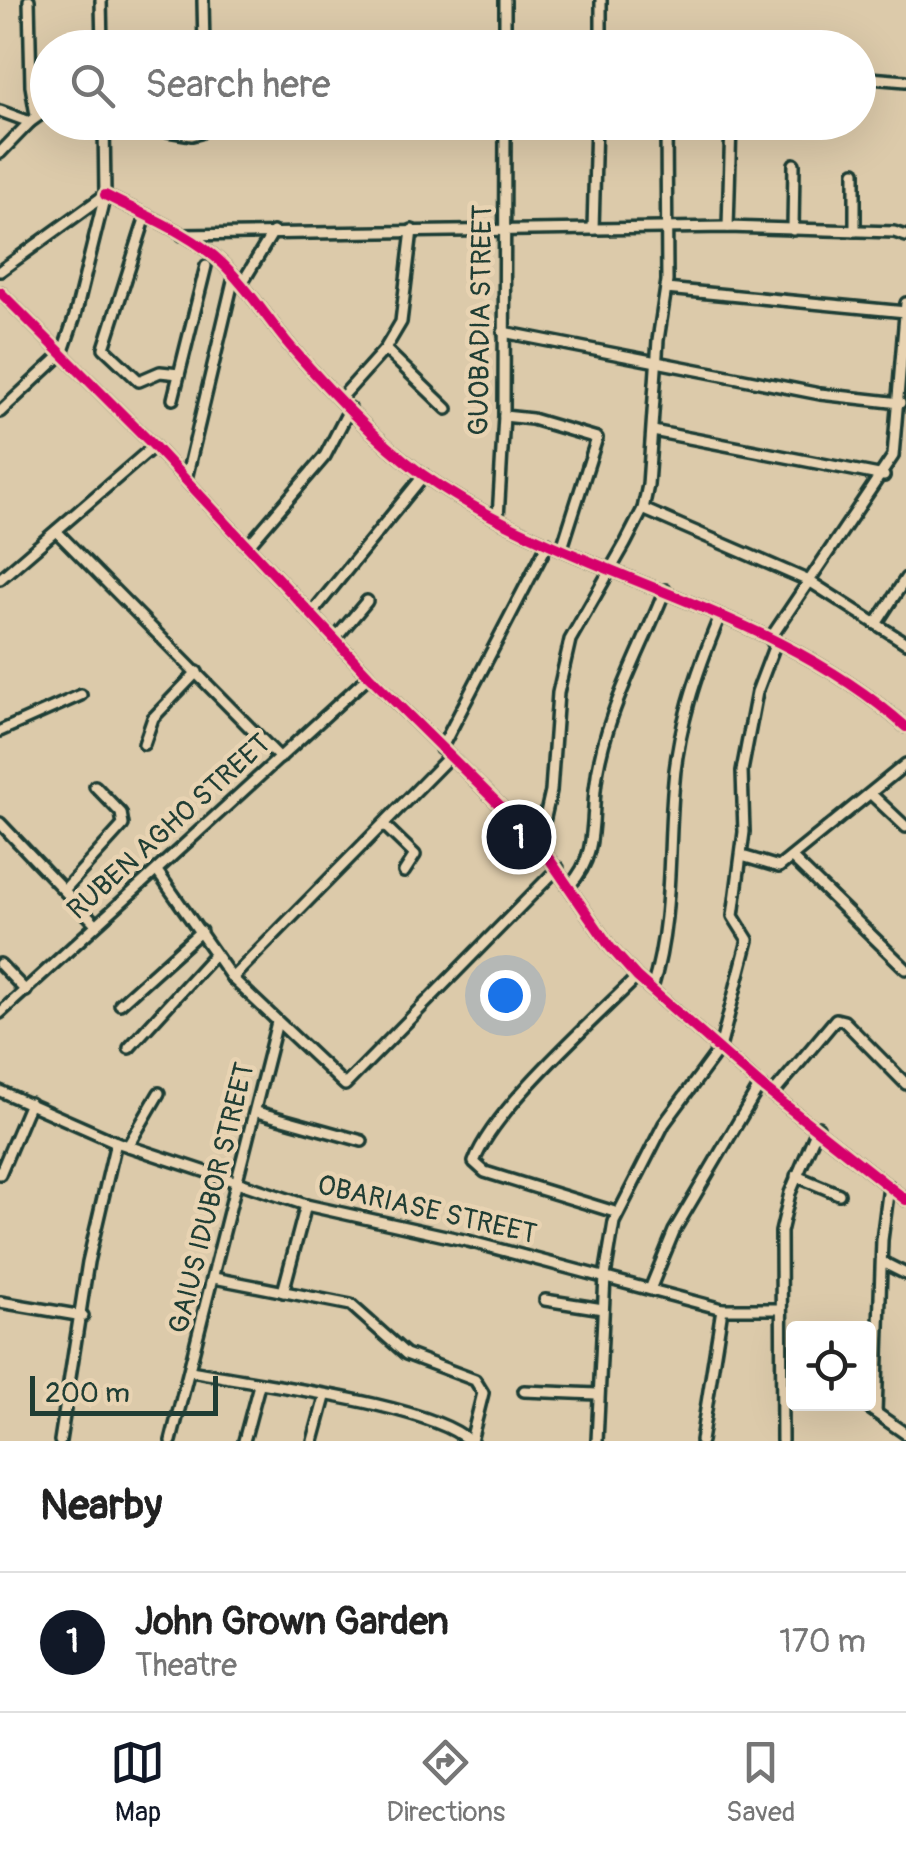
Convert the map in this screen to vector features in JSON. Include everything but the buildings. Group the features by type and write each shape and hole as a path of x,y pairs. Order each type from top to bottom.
{"street":[{"path":"29,0 30,43"},
{"path":"101,0 102,30"},
{"path":"203,0 204,30"},
{"path":"505,30 506,0"},
{"path":"600,0 600,30"},
{"path":"876,79 906,81"},
{"path":"0,112 30,117"},
{"path":"0,153 30,121"},
{"path":"0,412 62,354 94,250 106,195 104,140"},
{"name":"GUOBADIA STREET","path":"498,518 504,416 505,140"},
{"path":"593,229 595,140"},
{"path":"539,844 551,791 554,726 570,640 643,509 666,289 666,140"},
{"path":"728,227 730,140"},
{"path":"793,230 794,164"},
{"path":"854,231 855,172"},
{"path":"106,195 213,256 350,408 424,475 548,543 665,590 773,640 906,727"},
{"path":"0,271 106,195"},
{"path":"146,216 104,348 139,380 160,372 179,374"},
{"path":"179,235 728,227 906,236"},
{"path":"341,398 384,349 404,315 412,230"},
{"path":"186,480 238,281 273,232"},
{"path":"172,399 206,266"},
{"path":"666,289 906,312"},
{"path":"0,292 154,446 369,676 539,844 610,947 637,978 760,1085 906,1200"},
{"path":"596,1441 604,1276 618,1213 664,1124 720,1048 748,940 732,916 742,856 742,771 757,692 773,640 884,476 893,456 904,383 906,302"},
{"path":"503,332 820,394 900,402"},
{"path":"384,349 447,408"},
{"path":"248,546 326,456 350,408"},
{"path":"504,416 532,418 598,438 562,548"},
{"path":"653,431 884,476"},
{"path":"0,580 154,446"},
{"path":"893,456 906,459"},
{"path":"312,614 424,475"},
{"path":"643,509 810,581 906,643"},
{"path":"56,530 280,758"},
{"path":"232,978 384,825 445,752 548,543"},
{"path":"876,624 906,578"},
{"path":"570,886 588,863 596,783 628,668 665,590"},
{"path":"335,639 367,601"},
{"path":"652,989 670,899 673,791 679,741 692,685 720,616"},
{"path":"144,744 153,718 197,672"},
{"name":"RUBEN AGHO STREET","path":"0,1013 369,676"},
{"path":"0,731 81,695"},
{"path":"742,856 773,868 792,858 906,764"},
{"path":"65,889 123,825 121,814 95,786"},
{"path":"872,794 906,827"},
{"path":"0,823 95,923"},
{"path":"384,825 415,855 404,872"},
{"path":"792,858 906,969"},
{"path":"157,871 232,978 340,1084 348,1084 558,868"},
{"path":"120,1004 201,931"},
{"path":"129,1048 214,956"},
{"path":"0,964 26,991"},
{"path":"618,1213 485,1172 474,1162 498,1123 551,1063 637,978"},
{"path":"773,1094 836,1019 844,1021 906,1084"},
{"name":"GAIUS IDUBOR STREET","path":"171,1441 240,1183 278,1022"},
{"path":"650,1287 674,1231 760,1085"},
{"name":"OBARIASE STREET","path":"0,1091 116,1142 306,1205 650,1287 722,1309 780,1309"},
{"path":"128,1146 159,1094"},
{"path":"0,1171 30,1102"},
{"path":"257,1112 362,1141"},
{"path":"782,1441 781,1232 796,1176 818,1127"},
{"path":"60,1441 83,1316 88,1262 116,1142"},
{"path":"796,1176 839,1194"},
{"path":"889,1186 876,1412 906,1434"},
{"path":"283,1292 306,1205"},
{"path":"882,1262 906,1274"},
{"path":"191,1371 325,1396 452,1427 470,1441 483,1393 474,1380 406,1354 351,1305 214,1278"},
{"path":"545,1300 602,1309"},
{"path":"0,1302 83,1316"},
{"path":"701,1441 722,1309"},
{"path":"244,1441 259,1385"},
{"path":"524,1391 597,1394"},
{"path":"313,1441 325,1396"}],"cycle path":[{"path":"105,195 211,253 337,397 422,474 480,510 541,540 732,620 793,650 852,685 906,727"},
{"path":"0,292 154,446 369,676 539,844 610,947 637,977 760,1085 906,1200"}],"place":[{"name":"John Grown Garden","path":"519,837"}]}
